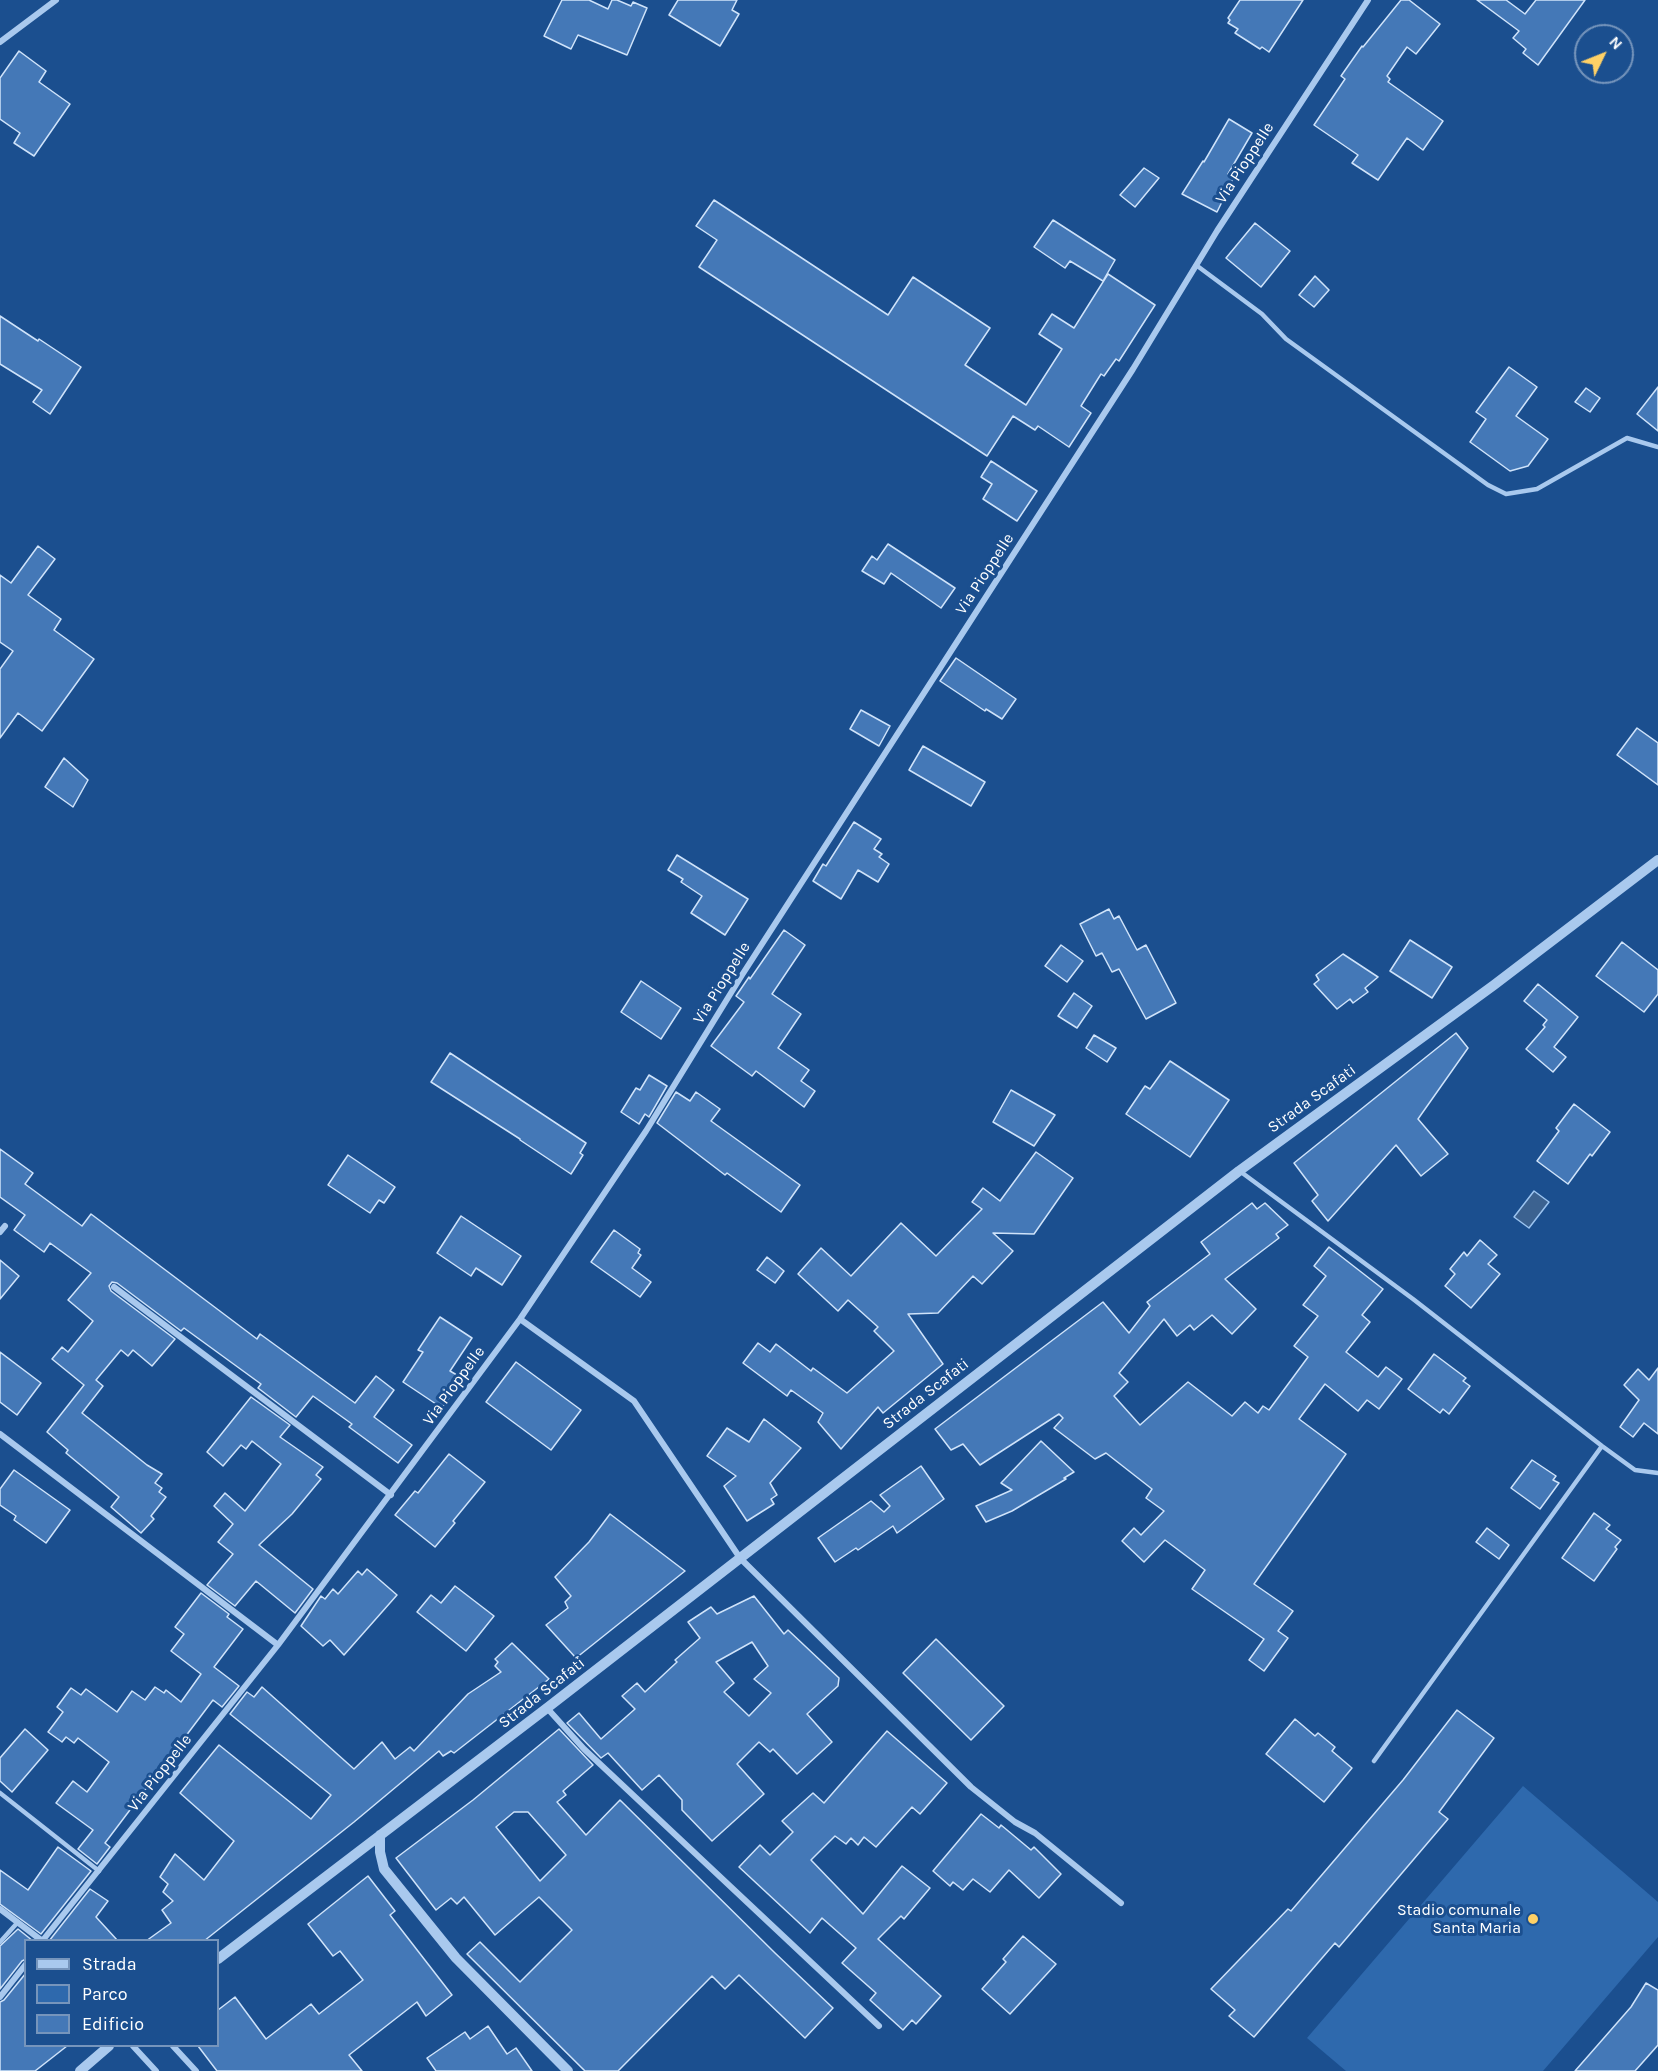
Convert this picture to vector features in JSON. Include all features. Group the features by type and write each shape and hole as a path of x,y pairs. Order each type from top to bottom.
{"street":[{"path":"0,42 56,0"},
{"name":"Via Pioppelle","path":"44,1939 100,1872 278,1645 520,1319 646,1131 742,975 1368,0"},
{"name":"Strada Scafati","path":"219,1958 547,1708 1239,1171 1494,985 1658,860"},
{"path":"0,1232 5,1226"},
{"path":"114,1287 391,1494"},
{"path":"520,1319 634,1401 740,1558 971,1787 1015,1822 1035,1833 1121,1903"},
{"path":"0,1434 278,1645"},
{"path":"547,1708 593,1757 879,2026"},
{"path":"381,1835 380,1852 384,1869 456,1959 568,2071"},
{"path":"0,1909 39,1939"},
{"path":"0,1997 24,1967"},
{"path":"80,2071 108,2047"},
{"path":"134,2047 156,2071"},
{"path":"174,2047 196,2071"}],"lane":[{"path":"1196,265 1262,314 1287,339 1488,484 1506,494 1537,489 1627,438 1658,447"},
{"path":"1239,1171 1413,1299 1635,1470 1658,1473"},
{"path":"1374,1761 1602,1446"},
{"path":"0,1793 100,1872"},
{"path":"0,1942 18,1922"}],"green space":[{"name":"Stadio comunale Santa Maria","path":"1523,1786 1658,1902 1658,1937 1543,2071 1346,2071 1307,2038"}],"shaded area":[{"path":"1534,1191 1549,1202 1529,1228 1514,1217"}],"building":[{"path":"562,0 589,0 608,9 612,0 617,0 631,6 633,2 647,8 627,55 578,35 571,49 544,36"},
{"path":"678,0 737,0 732,10 739,14 720,46 669,15"},
{"path":"1240,0 1303,0 1269,52 1235,33 1238,29 1228,23 1230,20 1228,18"},
{"path":"1401,0 1409,0 1440,24 1416,54 1407,47 1387,76 1390,79 1388,82 1443,121 1423,150 1407,138 1378,180 1352,163 1358,155 1314,125 1345,79 1341,76 1362,46"},
{"path":"1477,0 1506,0 1525,14 1536,0 1585,0 1538,65 1523,53 1526,49 1513,38 1519,31"},
{"path":"19,51 46,71 39,82 70,104 34,156 14,143 20,133 0,119 0,78"},
{"path":"1229,119 1252,133 1228,174 1234,177 1217,212 1182,194"},
{"path":"1144,168 1159,178 1135,207 1120,195"},
{"path":"714,200 888,315 913,277 990,328 965,365 1026,405 1062,349 1039,334 1052,314 1074,328 1108,274 1155,305 1119,361 1116,359 1104,376 1101,374 1081,406 1091,413 1069,447 1038,426 1035,430 1013,416 987,456 699,267 717,240 696,226"},
{"path":"1053,220 1115,260 1103,281 1070,261 1065,268 1034,247"},
{"path":"1255,223 1290,251 1261,287 1226,258"},
{"path":"1315,276 1329,290 1314,307 1299,295"},
{"path":"0,316 81,367 50,414 33,402 42,390 0,364"},
{"path":"1509,367 1537,387 1516,416 1548,439 1528,466 1510,471 1470,442 1486,419 1476,412"},
{"path":"1658,387 1658,431 1637,414"},
{"path":"1586,388 1600,398 1590,412 1575,402"},
{"path":"991,461 1037,491 1017,521 983,499 992,484 981,477"},
{"path":"888,544 955,588 941,608 891,573 884,584 862,571 872,556 877,560"},
{"path":"38,546 55,559 28,595 61,619 54,630 94,659 42,731 18,713 0,738 0,669 13,651 0,642 0,575 11,583"},
{"path":"956,658 1016,699 1002,719 986,709 985,711 940,681"},
{"path":"861,710 890,726 879,746 850,729"},
{"path":"1637,728 1658,743 1658,785 1617,755"},
{"path":"923,746 985,782 971,806 909,770"},
{"path":"64,758 88,780 73,807 45,787"},
{"path":"854,822 881,839 874,849 882,854 879,857 889,864 878,882 858,870 841,899 813,881 823,864 826,866"},
{"path":"677,855 748,899 725,935 691,913 702,896 681,882 683,879 668,870"},
{"path":"1109,909 1114,919 1119,916 1137,950 1146,945 1176,1003 1146,1019 1119,969 1112,972 1102,953 1096,956 1080,924"},
{"path":"784,930 805,945 772,994 801,1014 778,1048 809,1070 801,1081 815,1091 804,1107 756,1071 752,1076 711,1046 744,1002 736,996"},
{"path":"1410,940 1452,967 1432,998 1390,971"},
{"path":"1622,942 1658,970 1658,994 1644,1012 1596,976"},
{"path":"1061,945 1083,961 1067,982 1045,966"},
{"path":"1343,954 1378,977 1365,988 1368,992 1353,1003 1350,999 1337,1009 1314,984 1319,980 1316,975"},
{"path":"641,981 681,1008 661,1039 621,1012"},
{"path":"1538,984 1578,1017 1554,1047 1566,1057 1553,1072 1526,1049 1545,1027 1543,1025 1547,1020 1524,1001"},
{"path":"1074,993 1092,1006 1077,1028 1058,1016"},
{"path":"1456,1033 1468,1048 1418,1119 1448,1154 1421,1176 1396,1145 1328,1221 1312,1201 1318,1195 1294,1163"},
{"path":"1094,1035 1116,1048 1107,1062 1086,1048"},
{"path":"450,1053 586,1143 580,1153 583,1155 571,1174 431,1082"},
{"path":"1170,1061 1229,1100 1190,1157 1126,1114 1145,1086 1150,1089"},
{"path":"649,1075 667,1086 649,1117 645,1114 639,1124 621,1112 636,1088 640,1090"},
{"path":"1011,1090 1055,1115 1034,1146 993,1122"},
{"path":"676,1092 690,1101 696,1092 720,1109 711,1121 800,1185 781,1212 727,1173 725,1175 657,1123"},
{"path":"1574,1104 1610,1132 1568,1184 1537,1161 1559,1131 1556,1128"},
{"path":"0,1149 33,1173 25,1184 82,1226 91,1214 257,1339 260,1334 355,1403 376,1376 394,1390 374,1417 412,1445 398,1463 349,1427 352,1424 313,1396 296,1417 258,1388 261,1384 184,1328 181,1331 117,1283 112,1282 109,1286 111,1291 175,1339 152,1366 133,1350 128,1356 121,1350 96,1380 103,1386 82,1413 147,1465 162,1474 155,1483 162,1488 159,1492 166,1497 151,1516 154,1519 141,1533 111,1507 119,1497 66,1453 68,1450 47,1432 84,1385 52,1359 62,1347 68,1352 93,1321 68,1300 91,1273 50,1243 44,1252 14,1230 25,1215 0,1197"},
{"path":"1036,1152 1073,1178 1034,1234 993,1233 1013,1251 982,1284 973,1276 938,1313 908,1314 943,1364 883,1413 878,1407 841,1449 818,1422 823,1413 791,1390 787,1396 743,1363 758,1343 770,1352 776,1344 811,1371 813,1368 847,1393 894,1351 874,1331 878,1327 848,1300 838,1311 798,1274 821,1248 851,1276 901,1223 936,1256 982,1209 972,1202 983,1188 1000,1201"},
{"path":"348,1155 395,1187 384,1203 379,1200 370,1213 328,1185"},
{"path":"1252,1203 1257,1209 1265,1203 1288,1225 1276,1234 1279,1238 1225,1279 1256,1309 1232,1334 1212,1315 1194,1330 1190,1325 1177,1336 1164,1319 1119,1373 1128,1382 1114,1396 1140,1425 1188,1382 1232,1416 1245,1402 1258,1413 1263,1406 1269,1410 1308,1357 1294,1346 1318,1316 1303,1305 1326,1276 1314,1266 1329,1247 1383,1289 1362,1315 1370,1322 1346,1352 1378,1377 1386,1367 1402,1379 1379,1409 1367,1400 1358,1411 1325,1384 1299,1419 1346,1454 1254,1584 1293,1611 1278,1631 1288,1638 1264,1671 1249,1660 1264,1639 1192,1589 1205,1570 1165,1540 1144,1562 1122,1541 1134,1528 1141,1535 1164,1511 1146,1498 1152,1489 1106,1453 1095,1459 1054,1428 1063,1418 1059,1414 980,1465 963,1444 951,1450 935,1429 1103,1302 1129,1333 1150,1306 1147,1302 1210,1254 1201,1242"},
{"path":"461,1216 521,1256 502,1285 476,1268 471,1276 437,1253"},
{"path":"614,1230 640,1249 638,1253 641,1255 632,1268 651,1282 640,1297 591,1262"},
{"path":"1480,1240 1497,1255 1488,1264 1500,1274 1471,1308 1445,1286 1455,1274 1450,1269 1464,1252 1467,1256"},
{"path":"767,1257 784,1271 775,1283 757,1270"},
{"path":"0,1260 19,1276 0,1299"},
{"path":"440,1317 472,1338 450,1371 462,1378 442,1408 403,1382 423,1352 418,1350"},
{"path":"0,1352 41,1383 17,1415 0,1402"},
{"path":"1434,1354 1466,1378 1463,1381 1470,1386 1449,1414 1443,1409 1440,1413 1408,1389"},
{"path":"516,1362 581,1410 551,1450 486,1402"},
{"path":"1658,1368 1658,1434 1644,1423 1633,1437 1620,1427 1639,1400 1624,1385 1638,1369 1649,1380"},
{"path":"251,1397 290,1425 280,1437 323,1467 316,1475 321,1479 292,1514 259,1545 313,1589 295,1613 256,1581 235,1606 207,1585 233,1554 218,1542 233,1524 214,1506 225,1493 245,1511 281,1464 252,1441 246,1449 241,1445 223,1466 207,1452"},
{"path":"764,1419 801,1448 770,1483 777,1495 771,1499 774,1504 747,1521 724,1486 736,1476 707,1456 727,1428 749,1442"},
{"path":"1041,1441 1074,1472 1012,1511 986,1522 976,1506 1012,1490 1001,1483"},
{"path":"449,1454 485,1482 435,1547 395,1515 415,1491 418,1493"},
{"path":"1532,1460 1556,1476 1553,1480 1559,1483 1540,1509 1511,1488"},
{"path":"921,1466 944,1499 897,1533 893,1526 858,1550 856,1548 835,1562 818,1538 871,1501 884,1512 890,1506 880,1495"},
{"path":"14,1470 70,1510 46,1543 14,1520 16,1516 0,1505 0,1489"},
{"path":"1594,1513 1610,1525 1606,1529 1621,1540 1594,1581 1562,1558"},
{"path":"610,1514 685,1571 576,1658 546,1625 568,1608 565,1602 571,1596 555,1577 589,1542"},
{"path":"1487,1528 1509,1545 1499,1559 1476,1542"},
{"path":"367,1569 397,1595 344,1655 330,1640 323,1646 301,1626 321,1596 325,1599 333,1589 338,1594 358,1571 362,1575"},
{"path":"455,1586 494,1616 466,1651 417,1612 431,1595 441,1603"},
{"path":"201,1593 229,1614 227,1617 243,1629 214,1667 239,1686 222,1707 213,1700 105,1843 110,1847 97,1864 78,1849 93,1830 56,1803 73,1781 87,1792 109,1762 78,1738 74,1743 66,1737 62,1742 48,1732 63,1712 57,1707 71,1688 81,1695 86,1689 117,1712 132,1691 145,1700 155,1687 164,1693 166,1690 181,1702 201,1674 171,1651 184,1634 175,1627"},
{"path":"754,1596 784,1634 788,1630 839,1678 838,1686 807,1714 832,1742 797,1774 773,1749 770,1752 759,1742 737,1764 764,1794 712,1841 682,1810 682,1800 659,1775 642,1790 608,1753 601,1758 567,1723 579,1713 601,1739 635,1709 622,1696 637,1683 645,1692 677,1662 675,1660 700,1638 688,1622 711,1607 717,1614","holes":["752,1642 768,1666 754,1679 771,1693 749,1716 724,1692 734,1683 716,1662"]},
{"path":"936,1639 1004,1706 971,1740 903,1673"},
{"path":"512,1643 549,1679 454,1753 451,1751 443,1756 439,1751 207,1939 149,1939 171,1923 162,1910 173,1901 163,1892 168,1884 160,1877 175,1854 204,1880 234,1841 180,1793 219,1745 311,1819 331,1795 230,1714 247,1692 254,1697 262,1687 354,1769 382,1742 395,1759 410,1747 414,1751 468,1694 501,1672 495,1666 498,1662 495,1659"},
{"path":"1457,1710 1494,1738 1439,1812 1448,1819 1339,1947 1335,1943 1254,2037 1229,2016 1235,2010 1211,1989 1288,1909 1291,1911 1403,1780"},
{"path":"1295,1719 1315,1736 1318,1733 1335,1747 1332,1751 1352,1768 1324,1802 1266,1754"},
{"path":"25,1729 48,1750 12,1792 0,1781 0,1758"},
{"path":"559,1729 593,1765 563,1791 566,1795 557,1802 586,1835 620,1800 833,2008 805,2038 739,1975 725,1989 712,1976 618,2071 585,2071 467,1954 480,1942 520,1982 572,1930 539,1897 495,1935 464,1897 457,1904 451,1898 436,1910 396,1858 473,1800","holes":["514,1812 528,1812 566,1855 540,1881 496,1827"]},
{"path":"887,1731 947,1783 920,1814 912,1807 876,1847 864,1837 858,1845 851,1838 846,1844 835,1836 811,1860 863,1914 902,1866 930,1888 904,1919 901,1916 878,1939 941,1996 916,2024 912,2020 903,2030 870,2000 876,1993 842,1963 856,1948 822,1918 810,1933 739,1867 760,1845 770,1855 793,1832 782,1821 813,1793 824,1803"},
{"path":"981,1814 999,1828 1001,1825 1031,1850 1034,1847 1061,1874 1039,1898 1009,1870 990,1892 973,1879 963,1890 953,1882 950,1886 933,1871"},
{"path":"58,1847 91,1871 41,1934 0,1904 0,1870 28,1890"},
{"path":"368,1876 395,1911 390,1915 452,1995 426,2016 417,2002 349,2055 362,2071 217,2071 199,2047 219,2047 219,2009 235,1997 266,2039 311,2004 319,2014 363,1980 340,1951 333,1956 308,1924"},
{"path":"90,1889 108,1901 96,1917 116,1939 51,1939"},
{"path":"18,1929 30,1939 24,1939 24,1960 0,1989 0,1946"},
{"path":"1023,1936 1056,1964 1010,2014 982,1989 1006,1962 1003,1959"},
{"path":"24,1975 24,2047 66,2047 35,2071 0,2071 0,2002"},
{"path":"1646,1983 1658,1990 1658,2045 1635,2071 1575,2071 1631,2007"},
{"path":"488,2026 507,2054 516,2048 532,2071 436,2071 427,2058 465,2032 470,2039"}],"place":[{"name":"Stadio comunale Santa Maria","path":"1533,1919"}]}
